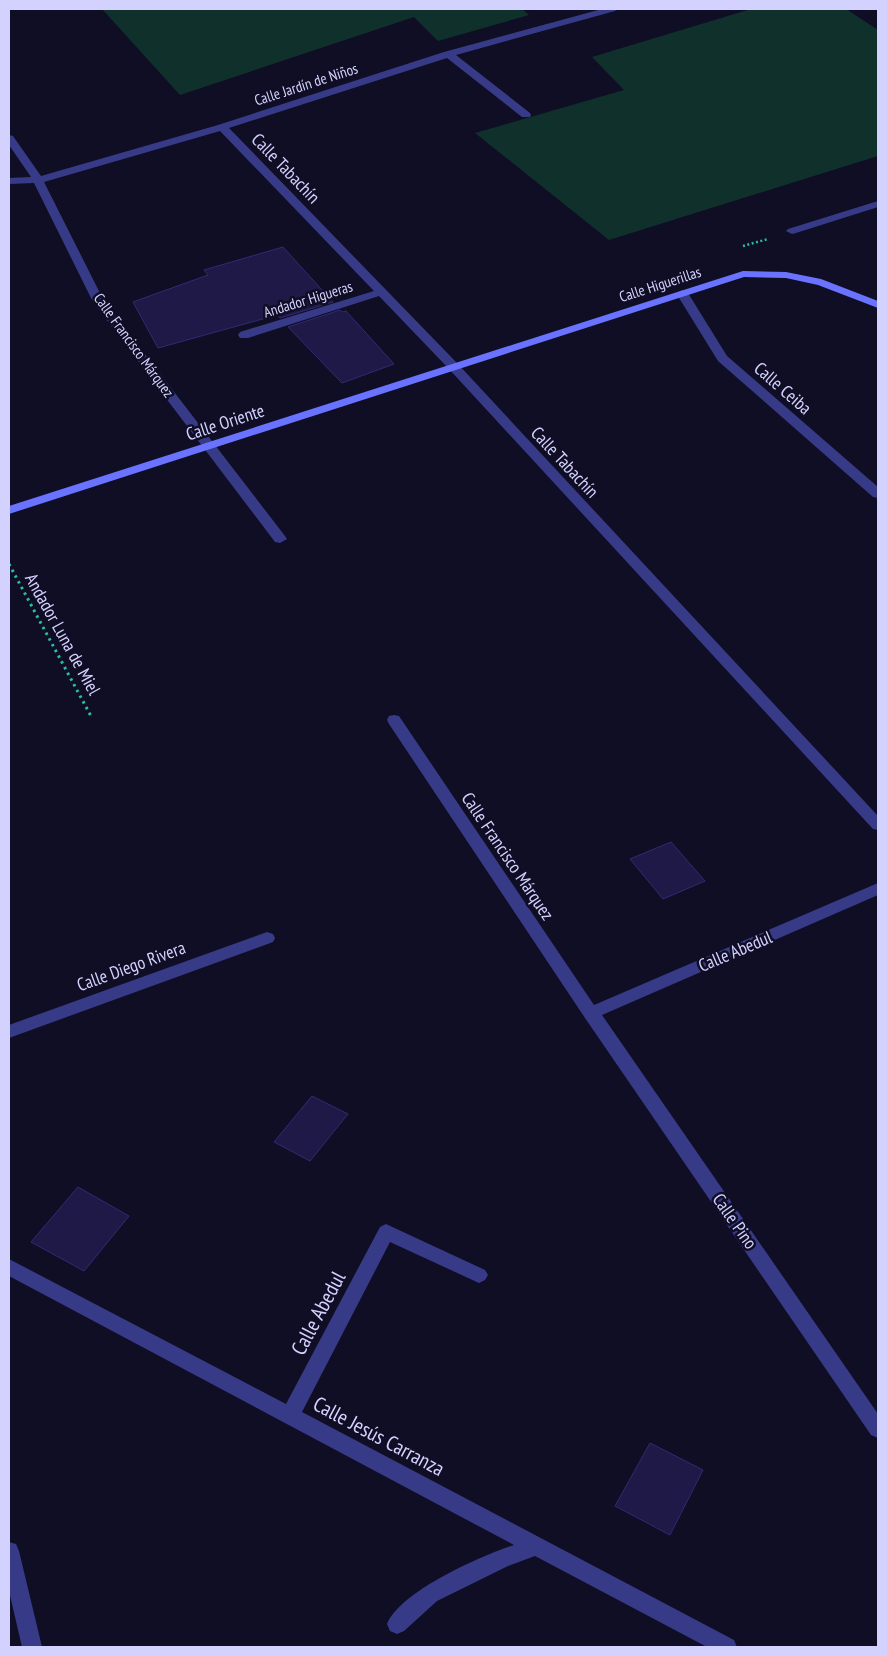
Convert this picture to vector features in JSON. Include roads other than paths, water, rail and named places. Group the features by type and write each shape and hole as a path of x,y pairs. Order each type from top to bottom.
{"main road":[{"name":"Calle Higuerillas","path":"453,366 742,274 786,275 821,282 878,305"},
{"name":"Calle Oriente","path":"9,510 453,366"}],"street":[{"name":"Calle Jardín de Niños","path":"9,180 38,180 222,128 448,54 612,9"},
{"path":"448,54 526,115"},
{"name":"Calle Tabachín","path":"222,128 453,366 878,825"},
{"name":"Calle Francisco Márquez","path":"9,138 38,180 99,302 280,539"},
{"path":"792,231 878,204"},
{"name":"Andador Higueras","path":"244,335 382,292"},
{"name":"Calle Ceiba","path":"682,293 722,358 878,494"},
{"name":"Calle Francisco Márquez","path":"394,720 591,1013"},
{"name":"Calle Abedul","path":"591,1013 878,889"},
{"name":"Calle Diego Rivera","path":"9,1032 267,938"},
{"name":"Calle Pino","path":"591,1013 878,1430"},
{"name":"Calle Abedul","path":"290,1416 386,1232 479,1275"},
{"name":"Calle Jesús Carranza","path":"9,1267 727,1647"},
{"path":"397,1624 430,1594 503,1558 537,1546"},
{"path":"9,1551 32,1647"}]}
